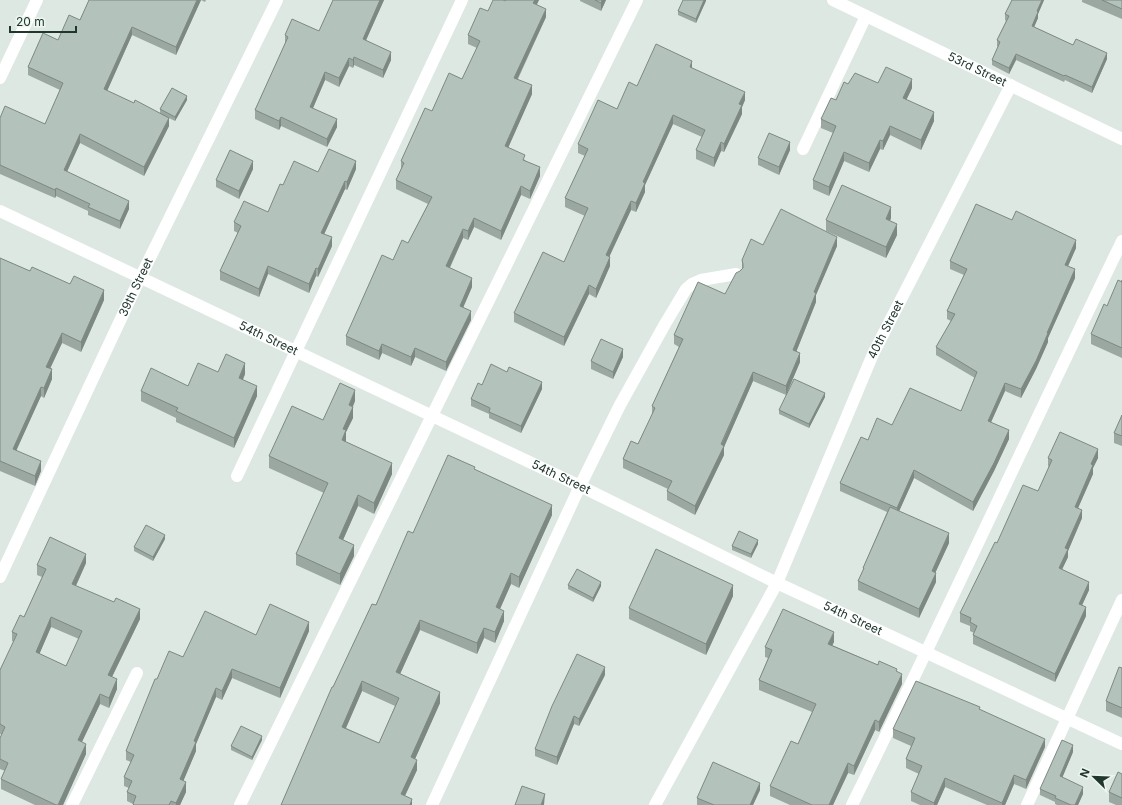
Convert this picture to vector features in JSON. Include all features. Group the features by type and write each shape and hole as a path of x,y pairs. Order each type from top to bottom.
{"street":[{"path":"0,78 37,0"},
{"name":"39th Street","path":"0,576 140,278 277,0"},
{"path":"237,476 462,0"},
{"path":"240,805 637,0"},
{"name":"53rd Street","path":"832,0 1122,139"},
{"path":"803,150 866,16"},
{"name":"40th Street","path":"655,805 777,584 873,354 1011,85"},
{"name":"54th Street","path":"0,211 580,486 777,584 1122,744"},
{"path":"852,805 926,653 1044,401 1122,241"},
{"path":"432,805 580,486 620,405 686,289 692,284 701,280 736,274"},
{"path":"1027,805 1122,600"},
{"path":"72,805 137,673"}],"building":[{"path":"89,0 197,0 176,47 132,27 104,89 134,103 135,100 169,118 144,167 80,134 64,170 129,201 120,221 88,207 90,204 56,188 55,190 0,165 0,118 5,106 45,124 63,83 28,67 43,33 58,40 69,15 80,20"},
{"path":"333,0 380,0 363,39 391,52 383,70 354,57 353,60 349,58 339,78 325,72 310,107 337,119 327,139 281,117 279,121 255,110 288,37 285,35 292,19 319,31"},
{"path":"493,0 535,0 533,3 546,9 514,78 532,85 505,146 525,155 523,160 540,167 530,191 521,186 501,231 474,218 468,231 463,229 446,266 472,278 460,306 471,311 446,362 415,348 411,357 382,344 379,351 346,336 382,255 393,260 402,240 408,243 432,197 396,180 404,163 401,161 425,108 432,111 449,73 462,79 480,41 468,35 480,8 488,11"},
{"path":"595,0 602,0 601,3"},
{"path":"683,0 704,0 696,19 678,11"},
{"path":"1012,0 1042,0 1032,26 1073,45 1076,39 1107,53 1092,87 1016,54 1009,68 992,60 1000,42 997,40 1009,16 1005,14"},
{"path":"1102,0 1122,0 1122,9"},
{"path":"656,44 692,61 690,67 745,92 739,104 742,105 724,144 721,142 714,158 696,150 705,130 673,115 643,182 645,183 636,203 631,201 606,255 610,257 596,289 589,285 564,337 514,313 543,252 564,262 588,208 565,198 588,149 578,144 598,100 617,109 629,82 637,86"},
{"path":"886,67 912,79 903,98 934,112 921,140 890,126 883,141 880,140 869,163 844,152 829,187 813,180 836,126 821,119 831,98 836,100 844,82 848,84 855,73 878,83"},
{"path":"172,88 187,96 175,117 160,109"},
{"path":"769,133 790,142 779,167 758,158"},
{"path":"329,149 356,161 321,233 332,237 318,269 316,268 309,284 268,266 259,289 220,271 241,226 234,222 244,201 268,212 280,184 283,185 294,161 318,172"},
{"path":"230,150 253,161 239,191 216,180"},
{"path":"842,185 891,207 886,219 897,224 886,247 826,220"},
{"path":"976,204 1012,220 1016,211 1076,240 1065,265 1075,269 1036,361 1021,389 1005,383 988,421 1009,430 994,463 973,502 914,470 897,508 840,483 861,437 868,440 877,418 892,425 910,388 961,411 977,372 936,347 955,314 947,311 967,269 950,261"},
{"path":"781,209 837,237 814,292 816,293 793,350 800,353 786,386 753,372 721,444 724,446 695,506 667,491 672,481 623,459 631,441 638,444 655,408 652,406 683,339 674,335 698,282 725,294 736,273 743,268 742,260 751,239 763,245"},
{"path":"0,258 30,271 32,267 70,284 74,276 104,290 81,342 62,333 46,367 52,369 44,388 41,387 13,449 41,461 35,476 0,461"},
{"path":"1118,280 1122,282 1122,348 1091,334 1104,304 1107,306"},
{"path":"601,339 623,349 613,372 591,361"},
{"path":"226,354 245,363 239,378 257,386 234,438 176,411 178,408 141,391 151,368 188,386 198,363 218,372"},
{"path":"491,364 507,372 509,367 542,382 521,426 489,412 490,408 471,399 478,383 482,385"},
{"path":"794,379 825,393 809,424 779,410"},
{"path":"340,383 355,390 349,405 353,407 343,429 346,430 342,440 392,463 374,503 358,495 339,538 354,545 340,574 296,554 328,483 269,456 292,406 323,420"},
{"path":"1122,415 1122,436 1114,433"},
{"path":"1060,432 1098,449 1091,464 1093,465 1075,507 1082,510 1065,548 1068,549 1059,568 1089,582 1079,604 1086,607 1055,674 973,635 977,626 970,622 971,618 960,613 995,542 997,543 1023,485 1038,491 1052,460 1048,458"},
{"path":"448,455 475,467 474,469 552,505 519,577 511,573 496,607 504,611 495,632 484,628 477,643 420,620 396,672 440,692 411,757 417,760 401,794 412,799 410,805 281,805 332,687 372,604 376,605 408,531 413,533","holes":["362,681 399,698 379,743 342,727"]},
{"path":"890,507 949,533 932,571 936,573 919,609 858,581"},
{"path":"146,525 165,535 153,557 134,547"},
{"path":"739,531 758,540 751,554 732,546"},
{"path":"50,537 86,554 72,584 114,602 116,598 140,609 108,675 117,679 109,698 100,694 78,740 86,744 58,805 1,779 8,763 0,759 0,738 5,727 0,724 0,670 17,634 12,632 20,615 24,617 46,569 37,565","holes":["51,617 82,631 66,666 36,652"]},
{"path":"656,549 733,585 706,644 629,608"},
{"path":"577,569 601,582 593,598 568,585"},
{"path":"270,604 309,622 280,688 232,669 222,691 216,688 194,741 196,742 180,779 186,782 176,803 171,801 169,805 134,805 136,796 127,792 132,781 124,777 134,755 126,751 155,679 157,679 169,651 183,657 205,611 256,635"},
{"path":"783,609 834,632 828,644 878,665 879,661 897,669 896,671 902,674 879,722 875,720 854,766 848,763 829,805 812,805 770,786 791,741 798,744 816,704 759,680 772,650 765,647"},
{"path":"577,654 605,667 579,719 574,716 557,757 535,749 552,706"},
{"path":"1119,667 1122,668 1122,708 1106,701"},
{"path":"916,681 980,707 979,709 1045,739 1026,780 1014,775 1002,803 945,778 934,803 911,792 922,766 906,759 915,738 893,729"},
{"path":"241,726 262,736 252,757 231,746"},
{"path":"1062,740 1073,745 1060,776 1083,787 1075,805 1071,805 1055,798 1056,796 1040,789"},
{"path":"713,762 760,783 750,805 714,805 697,798"},
{"path":"1118,772 1122,774 1122,798 1109,792"},
{"path":"522,786 545,794 541,805 515,805"}]}
